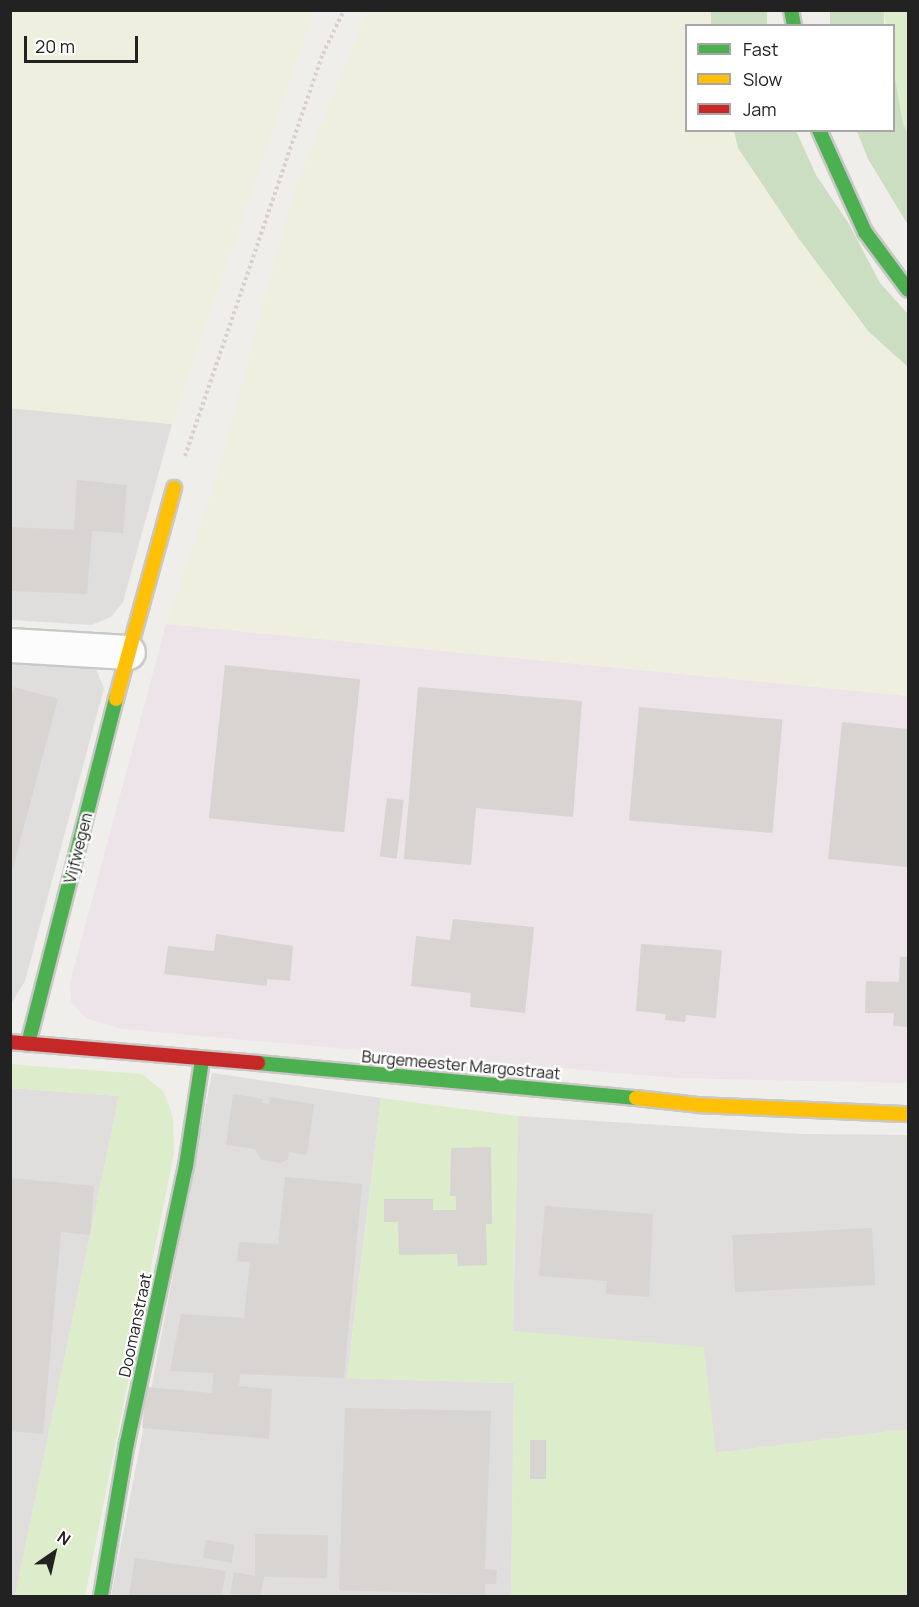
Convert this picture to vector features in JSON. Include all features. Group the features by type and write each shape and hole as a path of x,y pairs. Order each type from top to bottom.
{"street":[{"path":"820,132 865,232 909,290"},
{"name":"Vijfwegen","path":"28,1044 128,652 174,488"},
{"path":"10,645 128,652"},
{"name":"Burgemeester Margostraat","path":"10,1042 483,1082 698,1105 909,1114"},
{"name":"Doomanstraat","path":"101,1596 127,1443 186,1166 202,1060"}],"path":[{"path":"174,488 322,54 344,10"}],"shaded area":[{"path":"10,408 172,424 123,602 111,617 91,625 11,620"},
{"path":"166,624 908,696 908,1083 674,1078 122,1029 86,1018 71,1002 70,982"},
{"path":"11,658 81,661 96,669 104,688 25,981 11,1004"},
{"path":"212,1073 381,1098 347,1378 514,1383 511,1596 111,1596"},
{"path":"10,1088 119,1096 15,1596 10,1596"},
{"path":"518,1116 802,1134 908,1135 908,1429 715,1453 513,1331"}],"green space":[{"path":"10,11 314,11 172,424 11,408"},
{"path":"367,11 711,11 714,24 685,24 685,132 734,132 738,148 799,239 869,332 908,367 908,696 166,624 215,482 293,194"},
{"path":"711,11 767,11 767,24 711,24"},
{"path":"830,11 884,11 884,24 830,24"},
{"path":"884,11 908,11 908,133 903,124 895,78 895,24 886,24"},
{"path":"895,78 903,124 908,133 908,225 868,159 857,132 895,132"},
{"path":"734,132 796,132 816,175 849,224 880,283 908,314 908,367 869,332 799,239 738,148"},
{"path":"10,1064 142,1074 164,1092 173,1117 174,1153 85,1596 15,1596 119,1096 11,1088"},
{"path":"381,1098 518,1116 513,1331 704,1347 716,1453 908,1429 908,1596 511,1596 514,1383 347,1378"}],"building":[{"path":"77,480 127,485 123,533 92,531 87,594 10,591 10,527 74,530"},
{"path":"225,665 360,679 344,832 209,818"},
{"path":"14,687 58,699 11,875 10,702"},
{"path":"418,687 582,701 573,817 476,808 471,865 404,859"},
{"path":"639,707 782,720 773,833 629,821"},
{"path":"842,722 908,729 908,867 828,859"},
{"path":"387,798 404,800 397,859 380,857"},
{"path":"453,919 534,927 525,1013 470,1007 471,993 411,986 416,936 450,940"},
{"path":"216,934 293,946 290,981 267,979 267,986 164,974 168,946 214,951"},
{"path":"641,944 722,950 716,1018 686,1015 685,1022 665,1020 666,1014 636,1011"},
{"path":"900,957 908,957 908,1027 893,1026 894,1013 865,1013 866,981 899,982"},
{"path":"233,1094 263,1099 262,1103 269,1104 270,1097 314,1104 307,1155 289,1152 288,1159 281,1163 261,1160 255,1149 226,1145"},
{"path":"491,1147 492,1224 486,1224 487,1265 458,1266 457,1254 399,1255 398,1222 384,1222 384,1199 433,1199 433,1210 456,1210 456,1196 450,1196 451,1148"},
{"path":"285,1177 362,1184 344,1378 240,1374 239,1386 272,1389 269,1439 142,1428 146,1387 212,1393 213,1373 170,1371 181,1314 244,1318 250,1262 237,1261 239,1242 278,1244"},
{"path":"10,1178 94,1186 90,1235 61,1232 43,1434 10,1431"},
{"path":"545,1206 653,1214 649,1297 606,1294 607,1281 539,1276"},
{"path":"872,1228 875,1285 735,1292 732,1235"},
{"path":"345,1408 491,1411 485,1569 497,1570 496,1584 485,1584 485,1595 339,1590"},
{"path":"530,1440 546,1440 546,1479 530,1479"},
{"path":"255,1534 328,1535 327,1578 264,1577 260,1596 230,1594 234,1572 255,1576"},
{"path":"206,1540 235,1545 231,1563 203,1558"},
{"path":"135,1558 226,1571 221,1596 129,1596"}],"traffic: fast":[{"path":"791,10 794,24"},
{"path":"820,132 865,232 908,290"},
{"path":"28,1044 116,699"},
{"path":"101,1596 127,1443 186,1166 202,1060"},
{"path":"258,1063 636,1098"}],"traffic: slow":[{"path":"116,699 174,488"},
{"path":"636,1098 698,1105 908,1114"}],"traffic: jam":[{"path":"10,1042 258,1063"}]}
